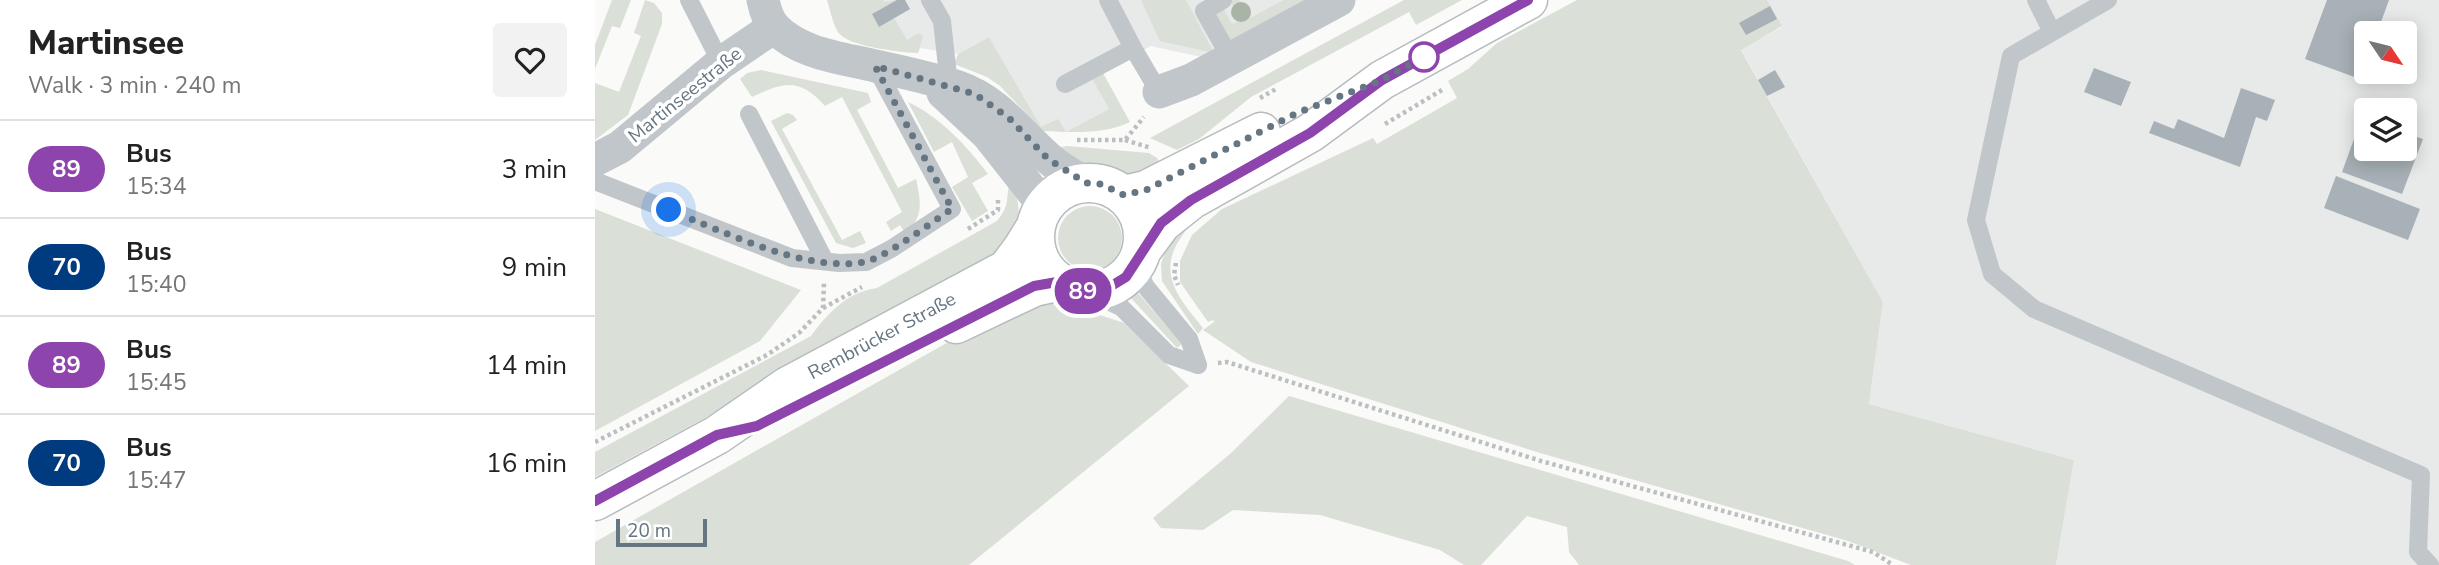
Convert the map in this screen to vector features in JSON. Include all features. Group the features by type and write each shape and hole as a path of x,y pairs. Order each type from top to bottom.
{"main road":[{"name":"Rembrücker Straße","path":"1124,195 1146,190 1297,113 1382,80 1528,0"},
{"name":"Rembrücker Straße","path":"717,435 757,426 1034,286 1108,288 1152,255 1161,223 1191,200 1310,133 1382,80"},
{"name":"Rembrücker Straße","path":"595,501 717,435 787,386 1007,269 1040,217 1064,187 1086,183"},
{"path":"1086,183 1101,184 1124,195 1136,209 1152,255"},
{"path":"1040,217 1035,244 1039,259 1045,270 1073,287"}],"street":[{"path":"1159,92 1191,80 1339,0"},
{"name":"Martinseestraße","path":"595,160 620,147 721,63 768,13 785,37 804,47 826,55 918,76 975,94 996,107 1048,159 1086,183"},
{"name":"Martinseestraße","path":"918,76 946,94 988,135 1040,217"}],"lane":[{"path":"689,0 721,63"},
{"path":"930,0 942,21 949,85"},
{"path":"1108,0 1159,92"},
{"path":"1223,0 1203,11 1231,58"},
{"path":"2036,0 2052,32"},
{"path":"2108,0 2011,56 1976,220 1992,274 2034,309 2421,475 2418,552 2430,565"},
{"path":"1065,84 1133,48"},
{"path":"595,181 792,258 866,262 952,209 875,66"},
{"path":"749,114 825,261"},
{"path":"1152,255 1146,287 1189,339 1198,365"},
{"path":"1073,287 1121,307 1170,355 1198,365"}],"path":[{"path":"1066,139 1125,140 1138,126 1159,92"},
{"path":"1152,255 1174,275 1179,289"},
{"path":"595,442 767,355 799,333 823,307 825,261"},
{"path":"1198,365 1227,362 1541,461 1873,552 1893,565"}],"shaded area":[{"path":"612,0 631,0 620,28 612,26 595,69 595,45"},
{"path":"645,0 654,3 662,13 662,24 628,115 595,140 595,83 619,92 641,36 634,33"},
{"path":"827,0 1317,0 1210,59 1151,46 1092,79 1109,109 1066,132 1041,128 989,37 958,54 920,48 918,53 901,52 852,42 839,33"},
{"path":"827,0 897,0 872,14 879,26 894,18 907,40 919,33 923,36 918,53 875,48 844,37 836,29"},
{"path":"1141,0 1186,0 1214,53 1160,41"},
{"path":"1239,0 1250,18 1284,0 1312,0 1228,46 1208,9 1220,2 1232,24 1240,20 1230,1"},
{"path":"1404,0 1462,0 1416,25 1409,12 1251,97 1199,139 1177,150 1150,138"},
{"path":"1577,0 1767,0 1782,26 1741,50 1883,302 1869,404 2074,460 2056,565 1911,565 1848,541 1540,453 1251,362 1203,330 1214,322 1208,322 1180,282 1180,261 1192,235 1222,209 1373,138 1377,144 1457,98 1448,81 1468,69 1497,43"},
{"path":"1767,0 2439,0 2439,565 2056,565 2074,460 1869,404 1883,302 1741,49 1782,27"},
{"path":"989,37 1041,127 1058,119 1066,132 1043,131 1000,86 987,77 954,64 958,54"},
{"path":"761,70 868,93 871,102 857,110 898,188 916,179 919,195 918,215 905,233 900,225 891,231 886,222 902,212 842,97 825,106 807,90 791,85 773,88 752,97 740,79 747,73"},
{"path":"1103,73 1130,122 1099,131 1066,132 1109,109 1092,79"},
{"path":"908,102 952,133 988,174 972,183 988,211 972,221 952,187 968,177 952,142 934,152"},
{"path":"787,113 797,120 782,129 842,240 860,231 866,243 853,248 836,243 771,121"},
{"path":"1067,146 1149,153 1157,158 1162,170 1140,175 1121,172 1075,162 1050,149"},
{"path":"1010,181 1019,214 1014,232 997,261 595,477 595,452 811,336 824,319 847,299 877,288 997,221 1006,206"},
{"path":"1084,206 1096,206 1113,215 1120,226 1120,250 1113,261 1096,270 1084,270 1072,265 1063,256 1058,244 1058,232 1063,220 1072,211"},
{"path":"595,209 801,290 760,341 595,431"},
{"path":"1190,222 1174,250 1171,272 1177,292 1203,328 1198,334 1162,281 1161,264 1170,237"},
{"path":"1138,293 1182,344 1177,348 1131,298"},
{"path":"1041,300 1076,312 1100,315 1124,323 1189,386 969,565 595,565 595,542 1012,306"},
{"path":"1289,396 1855,565 1579,565 1569,552 1567,527 1527,516 1481,565 1464,565 1440,550 1320,515 1233,510 1203,530 1161,528 1153,518 1230,454"}],"building":[{"path":"897,0 905,0 910,9 879,27 872,14"},
{"path":"2327,0 2389,0 2381,21 2354,21 2354,77 2305,59"},
{"path":"1770,6 1777,19 1746,35 1739,23"},
{"path":"2094,68 2131,82 2121,106 2084,92"},
{"path":"1775,70 1785,87 1767,96 1758,80"},
{"path":"2241,88 2275,100 2267,121 2256,117 2240,167 2149,133 2154,121 2174,129 2178,119 2224,138"},
{"path":"2417,137 2423,139 2417,155"},
{"path":"2354,139 2354,161 2415,161 2402,194 2342,172"},
{"path":"2336,176 2420,209 2408,240 2324,208"}],"bus line":[{"name":"89","path":"595,501 717,435 757,426 1034,286 1057,282 1089,292 1108,288 1126,277 1161,223 1191,200 1310,133 1382,80 1528,0"}],"route":[{"path":"669,210 792,258 839,263 866,262 952,209 875,66 958,87 975,94 1009,118 1048,159 1086,183 1114,188 1124,195 1146,190 1297,113 1382,80 1427,55 1424,57"}]}
